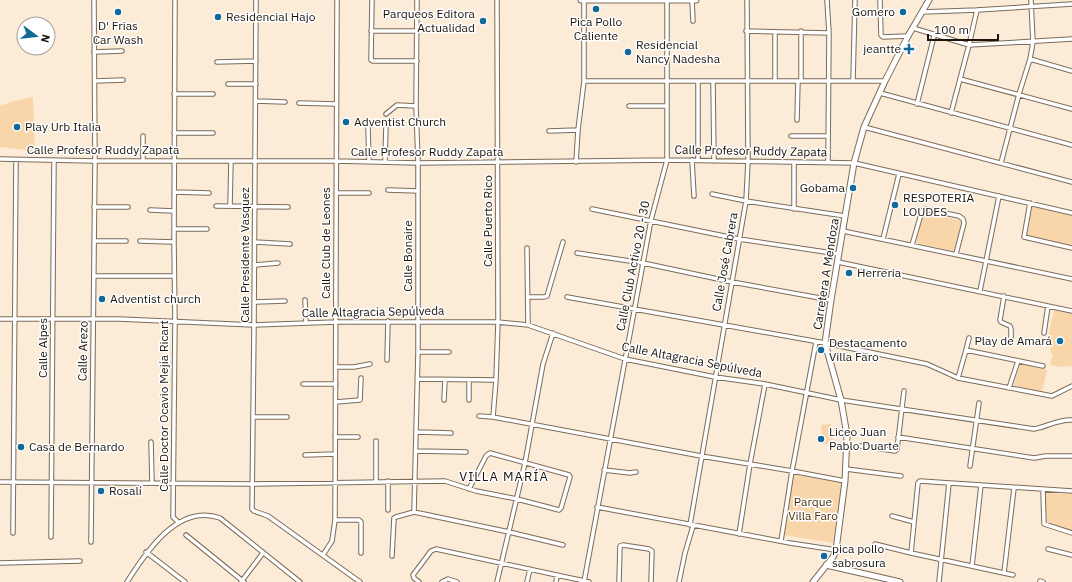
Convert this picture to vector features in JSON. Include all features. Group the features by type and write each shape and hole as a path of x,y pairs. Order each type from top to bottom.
{"street":[{"name":"Calle Arezo","path":"91,542 95,161 94,0"},
{"name":"Calle Doctor Ocavio Mejía Ricart","path":"175,0 175,322 173,517 178,522"},
{"name":"Calle Presidente Vasquez","path":"256,0 255,302 252,509 268,516 323,555"},
{"name":"Calle Club de Leones","path":"323,555 332,541 335,520 337,0"},
{"path":"372,0 372,61 417,61"},
{"name":"Calle Bonaire","path":"414,512 416,482 418,352 418,163 416,106 417,0"},
{"name":"Calle Puerto Rico","path":"493,418 498,322 497,0"},
{"path":"576,162 584,81 582,0 696,0"},
{"name":"Calle Club Activo 20 - 30","path":"584,582 642,263 651,220 667,160 667,0"},
{"path":"692,0 693,21"},
{"name":"Calle José Cabrera","path":"679,582 691,525 723,326 746,201 748,161 746,0"},
{"path":"827,0 829,33 828,162"},
{"path":"853,81 855,0"},
{"path":"880,0 881,35 908,36"},
{"path":"922,0 929,0"},
{"name":"Carretera A Mendoza","path":"813,582 836,550 845,481 847,435 841,400 825,344 854,163 864,127 885,81 908,36 929,0"},
{"path":"1001,162 1030,59 1033,42 1031,0"},
{"path":"922,12 1072,4"},
{"path":"950,113 969,45 976,10"},
{"path":"913,28 934,36 969,45 1072,39"},
{"path":"371,31 417,31"},
{"path":"746,31 829,33"},
{"path":"774,80 775,32"},
{"path":"797,120 800,81 801,32"},
{"path":"917,104 934,36"},
{"path":"94,52 122,51"},
{"path":"1030,59 1072,71"},
{"path":"217,62 256,61"},
{"path":"960,79 1072,108"},
{"path":"94,81 123,80"},
{"path":"712,80 714,161"},
{"path":"584,81 885,81"},
{"path":"698,81 698,160"},
{"path":"228,84 256,84"},
{"path":"880,93 1072,145"},
{"path":"174,94 213,94"},
{"path":"256,102 285,102"},
{"path":"299,104 336,104"},
{"path":"386,114 398,105 416,106"},
{"path":"629,106 667,106"},
{"path":"385,162 386,125"},
{"path":"368,127 369,162"},
{"path":"864,127 1072,182"},
{"path":"549,131 578,130"},
{"path":"174,133 214,133"},
{"path":"142,136 143,161"},
{"path":"791,136 828,136"},
{"name":"Calle Profesor Ruddy Zapata","path":"0,159 255,162 336,161 418,163 698,160 854,163 1072,213"},
{"path":"13,533 16,160"},
{"name":"Calle Alpes","path":"51,537 54,160"},
{"path":"692,160 694,196"},
{"path":"230,206 231,161"},
{"path":"794,162 794,209"},
{"path":"883,239 899,174"},
{"path":"388,190 418,191"},
{"path":"174,192 209,193"},
{"path":"336,193 369,193"},
{"path":"712,194 794,209 845,216"},
{"path":"980,291 999,196"},
{"path":"1030,203 1024,237 1072,248"},
{"path":"216,206 288,206"},
{"path":"94,207 128,207"},
{"path":"592,209 739,238 839,254"},
{"path":"912,245 920,216 922,211 926,209 959,216 963,219 964,222 956,254"},
{"path":"150,210 174,211"},
{"path":"174,229 207,229"},
{"path":"843,231 1072,279"},
{"path":"94,241 126,241"},
{"path":"140,241 174,242"},
{"path":"255,242 290,244"},
{"path":"528,297 544,298 547,296 563,242"},
{"path":"527,248 528,325"},
{"path":"577,252 642,263 732,282 831,300"},
{"path":"838,262 1072,311"},
{"path":"255,265 278,263"},
{"path":"94,276 174,276"},
{"path":"1004,296 1000,320 1012,329 1011,340"},
{"path":"567,297 816,342 927,364 958,378 1052,396 1072,386"},
{"path":"305,300 306,323"},
{"path":"255,302 285,301"},
{"path":"1044,333 1048,306"},
{"name":"Calle Altagracia Sepúlveda","path":"0,319 93,319 254,325 388,321 498,322 528,325 624,359 765,384 841,400 1034,429 1060,421 1072,420"},
{"path":"387,360 388,321"},
{"path":"497,582 525,463 543,364 553,333"},
{"path":"958,378 969,338"},
{"path":"781,541 792,471 816,342"},
{"path":"966,350 1043,366"},
{"path":"418,352 450,352"},
{"path":"1009,388 1018,361"},
{"path":"336,368 370,364"},
{"path":"336,402 360,400 361,378"},
{"path":"417,379 496,380"},
{"path":"444,400 445,380"},
{"path":"469,380 469,400"},
{"path":"303,384 336,384"},
{"path":"739,534 765,384"},
{"path":"861,446 895,452 897,449 904,391"},
{"path":"970,466 979,403"},
{"path":"479,416 532,424 845,481"},
{"path":"253,417 286,417"},
{"path":"417,432 451,432"},
{"path":"335,437 358,437"},
{"path":"898,437 1034,458 1046,456 1072,456"},
{"path":"376,441 376,481"},
{"path":"151,442 152,483"},
{"path":"416,451 466,452"},
{"path":"0,482 253,484 445,481 469,489 560,510 569,476 490,453 487,454 469,489"},
{"path":"305,455 335,454"},
{"path":"846,469 901,476"},
{"path":"604,470 630,473 636,472"},
{"path":"388,481 388,510"},
{"path":"911,553 919,482 1072,491"},
{"path":"939,582 948,483"},
{"path":"972,566 981,485"},
{"path":"1004,573 1014,488"},
{"path":"1043,490 1044,524 1072,533"},
{"path":"597,507 739,534 836,550"},
{"path":"392,556 394,518 414,512 509,532 562,546"},
{"path":"127,582 146,552 178,522 204,514 220,518 300,582"},
{"path":"892,516 914,522"},
{"path":"335,520 359,520 361,522 362,553"},
{"path":"186,535 242,582 263,553"},
{"path":"875,544 941,560 1013,574"},
{"path":"619,582 621,545 649,549 652,551 651,582"},
{"path":"1048,549 1072,556"},
{"path":"419,582 413,575 433,550 589,582"},
{"path":"146,552 185,582"},
{"path":"323,555 360,582"},
{"path":"0,563 80,561"},
{"path":"826,565 900,582"},
{"path":"527,582 530,569"},
{"path":"556,582 557,575"},
{"path":"442,582 448,580 457,582"}],"green space":[{"name":"Play Urb Italia","path":"33,97 35,151 0,147 0,106"},
{"path":"1032,206 1072,216 1072,247 1027,237"},
{"path":"923,212 962,221 955,251 916,243"},
{"name":"Play de Amará","path":"1054,310 1072,314 1072,366 1061,367 1050,365 1053,354 1050,353 1051,346 1046,344"},
{"path":"1022,364 1047,370 1042,392 1014,385 1020,365"},
{"path":"831,424 833,443 823,444 821,425"},
{"name":"Parque Villa Faro","path":"793,474 843,483 833,543 783,535"},
{"path":"1045,493 1072,494 1072,531 1047,524"}],"place":[{"name":"Pica Pollo Caliente","path":"596,9"},
{"name":"D' Frias Car Wash","path":"118,12"},
{"name":"Gomero","path":"903,12"},
{"name":"Residencial Hajo","path":"218,17"},
{"name":"Parqueos Editora Actualidad","path":"483,21"},
{"name":"jeantte","path":"909,49"},
{"name":"Residencial Nancy Nadesha","path":"628,52"},
{"name":"Adventist Church","path":"346,122"},
{"name":"Play Urb Italia","path":"17,127"},
{"name":"Gobama","path":"853,188"},
{"name":"RESPOTERIA LOUDES","path":"895,205"},
{"name":"Herreria","path":"849,273"},
{"name":"Adventist church","path":"102,299"},
{"name":"Play de Amará","path":"1060,341"},
{"name":"Destacamento Villa Faro","path":"821,350"},
{"name":"Liceo Juan Pablo Duarte","path":"821,439"},
{"name":"Casa de Bernardo","path":"21,447"},
{"name":"Rosalí","path":"101,491"},
{"name":"pica pollo sabrosura","path":"824,556"}],"district":[{"name":"VILLA MARÍA","path":"504,476"}]}
